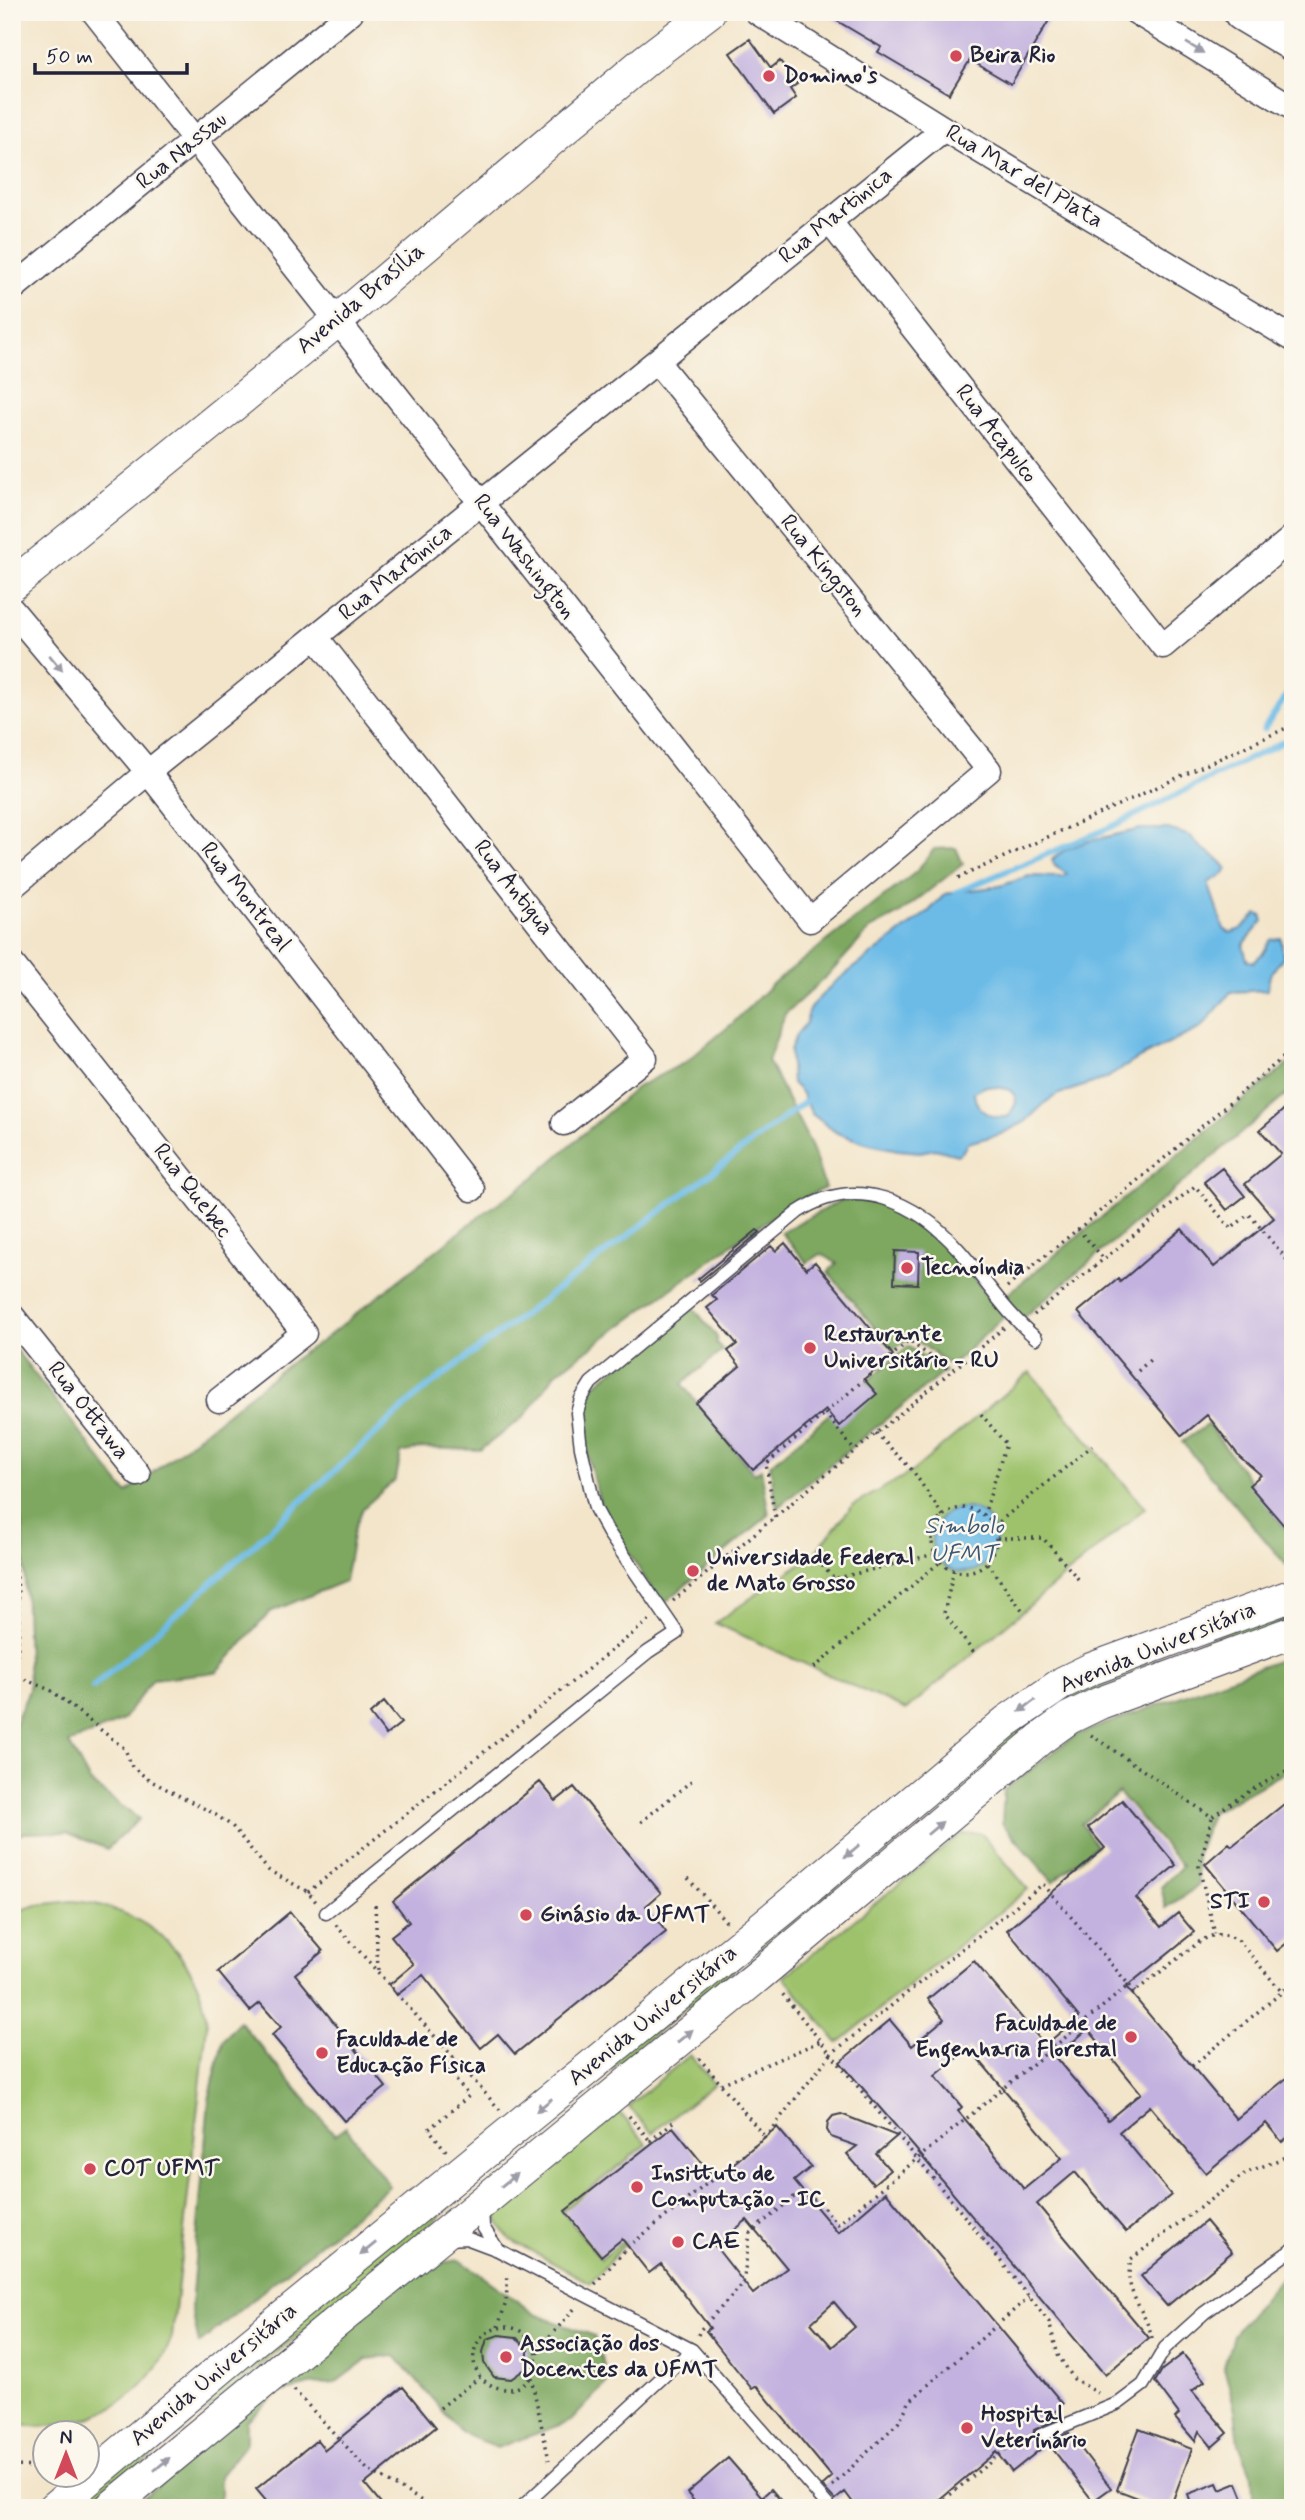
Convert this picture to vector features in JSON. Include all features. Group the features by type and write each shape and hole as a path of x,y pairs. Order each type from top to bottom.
{"main road":[{"path":"1243,12 1293,42"}],"street":[{"name":"Rua Washington","path":"94,12 810,920 989,770"},
{"name":"Rua Nassau","path":"12,289 351,12"},
{"name":"Avenida Brasília","path":"12,585 337,321 646,60 709,12"},
{"name":"Rua Mar del Plata","path":"757,12 944,129 1293,339"},
{"path":"1136,12 1293,108"},
{"name":"Rua Martinica","path":"12,887 148,772 944,129"},
{"name":"Rua Acapulco","path":"829,221 1163,646 1293,537"},
{"name":"Rua Kingston","path":"657,362 989,770"},
{"name":"Rua Montreal","path":"12,610 148,772 472,1189"},
{"name":"Rua Antigua","path":"316,637 645,1058 564,1123"},
{"name":"Rua Quebec","path":"12,964 304,1332 219,1400"},
{"name":"Rua Ottawa","path":"12,1316 138,1474"},
{"name":"Avenida Universitária","path":"54,2508 785,1908 1007,1721 1064,1682 1091,1669 1293,1595"},
{"name":"Avenida Universitária","path":"110,2508 1069,1718 1100,1703 1293,1632"}],"lane":[{"path":"326,1913 648,1652 677,1633 608,1532 595,1507 580,1448 577,1413 591,1383 798,1212 831,1196 862,1194 878,1196 909,1210 957,1248 1021,1326 1036,1338"},
{"path":"482,2202 483,2227 498,2250"},
{"path":"435,2241 466,2238 498,2250 692,2350 830,2508"},
{"path":"1041,2435 1119,2403 1143,2385 1165,2348 1204,2313 1293,2249"},
{"path":"522,2508 692,2350"}],"path":[{"path":"958,878 1293,725"},
{"path":"996,1296 1293,1049"},
{"path":"1021,1326 1195,1186 1231,1229 1249,1214 1287,1261"},
{"path":"1078,1229 1104,1259"},
{"path":"775,1517 766,1464 909,1341 951,1371"},
{"path":"1138,1371 1151,1359"},
{"path":"825,1413 855,1450"},
{"path":"981,1414 1006,1444 984,1515"},
{"path":"876,1433 912,1471 943,1516"},
{"path":"994,1526 1092,1446"},
{"path":"963,1508 974,1509 984,1515 994,1526 996,1538 993,1554 987,1563 970,1572 954,1570 940,1562 935,1554 932,1535 943,1516 952,1510 963,1508"},
{"path":"12,1535 19,1591 19,1654 12,1695"},
{"path":"996,1538 1044,1538 1079,1580"},
{"path":"813,1555 834,1579 935,1554"},
{"path":"814,1668 940,1562"},
{"path":"987,1563 1023,1611"},
{"path":"954,1570 944,1614 974,1653"},
{"path":"14,1674 52,1691 125,1749 132,1766 151,1781 213,1812 232,1826 268,1870 308,1892 504,2114"},
{"path":"1088,1734 1212,1817"},
{"path":"1215,1934 1199,1867 1212,1817 1241,1795 1293,1769"},
{"path":"641,1822 695,1778"},
{"path":"688,1878 729,1925"},
{"path":"589,2291 628,2246 765,2137 831,2054 1044,1884 1133,1993 1199,1942 1215,1934 1230,1935 1239,1941 1282,1992"},
{"path":"375,1905 378,1972"},
{"path":"1192,2066 1293,1983"},
{"path":"692,2350 700,2330 743,2284 750,2233 794,2197 816,2199 838,2224 1129,1985"},
{"path":"778,1989 1049,2322 1058,2355 1074,2379 1098,2393 1106,2391"},
{"path":"721,2084 821,2041"},
{"path":"696,2055 765,2137"},
{"path":"452,2158 429,2129 469,2096 448,2071 454,2057"},
{"path":"613,2095 651,2142 673,2122"},
{"path":"1153,2344 1149,2323 1132,2291 1129,2277 1131,2259 1246,2173 1293,2154"},
{"path":"983,2239 988,2235"},
{"path":"498,2328 506,2302 507,2264"},
{"path":"820,2496 898,2423 910,2401 1029,2297"},
{"path":"537,2354 579,2304"},
{"path":"498,2328 519,2329 529,2337 537,2354 535,2370 531,2376 522,2385 504,2390 488,2385 480,2377 474,2360 476,2346 486,2333 498,2328"},
{"path":"531,2376 550,2464"},
{"path":"440,2408 480,2377"},
{"path":"292,2388 367,2469 422,2501 428,2508"},
{"path":"934,2508 1018,2438 1041,2435"},
{"path":"12,2466 32,2467"}],"green space":[{"path":"956,848 963,864 899,914 870,929 832,971 785,1014 768,1061 811,1145 825,1188 795,1202 741,1238 556,1373 525,1416 480,1450 422,1448 401,1453 396,1479 363,1508 354,1530 345,1581 270,1612 217,1672 153,1679 122,1721 69,1743 90,1782 139,1819 107,1849 66,1832 24,1833 12,1838 12,1730 29,1690 23,1530 12,1486 12,1345 127,1493 301,1354 322,1341 477,1218 527,1183 637,1087 686,1062 733,1023 772,984 916,872 934,849"},
{"path":"1293,1060 1293,1089 1023,1318 1004,1297"},
{"path":"842,1200 876,1200 943,1239 1004,1317 951,1366 912,1337 893,1350 828,1272 837,1263 821,1254 807,1263 781,1232"},
{"path":"692,1306 717,1337 716,1344 723,1350 682,1384 754,1474 761,1469 769,1515 662,1605 602,1511 584,1442 584,1400 596,1384"},
{"path":"908,1346 945,1371 777,1508 770,1465"},
{"path":"1030,1372 1145,1508 906,1710 715,1623 813,1555 852,1506 913,1471"},
{"path":"1208,1424 1293,1539 1293,1573 1182,1442"},
{"path":"1293,1605 1293,1620 1033,1727 573,2100 396,2254 89,2508 65,2508 89,2488 102,2488 102,2477 1031,1709"},
{"path":"1293,1655 1293,1768 1212,1812 1196,1857 1198,1886 1166,1908 1161,1887 1182,1866 1119,1793 1081,1824 1097,1845 1053,1882 1002,1823 1004,1790 1076,1735"},
{"path":"981,1833 1028,1889 838,2043 784,1977 961,1834"},
{"path":"72,1901 97,1905 121,1912 143,1923 163,1938 180,1956 193,1976 203,1999 207,2025 172,2337 161,2360 146,2380 128,2397 108,2410 88,2418 32,2418 32,2426 12,2424 12,1913 37,1905"},
{"path":"239,2021 335,2135 346,2127 389,2186 199,2344 191,2306 209,2100 223,2041"},
{"path":"690,2055 714,2084 652,2133 628,2106"},
{"path":"619,2112 647,2144 562,2211 601,2259 685,2192 694,2192 625,2244 590,2283 511,2240 501,2227 496,2212"},
{"path":"460,2260 535,2314 594,2336 609,2381 571,2421 497,2448 462,2433 395,2356 367,2359 335,2383 310,2385 281,2392 246,2421 246,2443 220,2476 220,2496 213,2508 131,2508 419,2266"},
{"path":"1287,2270 1293,2271 1293,2504 1260,2508 1253,2497 1252,2476 1239,2444 1235,2410 1224,2367 1233,2335"}],"water":[{"path":"1140,829 1168,829 1191,836 1227,869 1224,874 1208,883 1224,929 1230,933 1241,929 1257,914 1261,915 1263,921 1243,945 1247,960 1253,962 1271,940 1281,938 1283,957 1270,975 1267,990 1231,992 1201,1028 1141,1057 1105,1079 1059,1094 1025,1122 1001,1134 967,1143 957,1155 935,1149 920,1152 869,1144 837,1133 812,1114 801,1092 792,1083 790,1051 796,1035 806,1023 809,1010 834,983 929,911 945,894 1000,886 1029,876 1063,877 1067,874 1055,866 1052,860 1059,854 1093,840","holes":["986,1086 1006,1089 1013,1093 1016,1103 1009,1116 991,1115 977,1104 974,1092"]},
{"name":"Simbolo UFMT","path":"964,1508 987,1517 996,1540 987,1563 964,1572 941,1563 932,1540 941,1517"}],"building":[{"name":"Beira Rio","path":"822,12 1054,12 1011,84 970,60 949,94 878,52 881,47"},
{"name":"Domino's","path":"750,39 771,68 780,61 797,84 790,89 796,98 774,114 730,53"},
{"path":"1293,1102 1293,1536 1249,1485 1261,1475 1240,1457 1207,1415 1182,1436 1078,1312 1118,1279 1120,1282 1182,1229 1214,1267 1274,1218 1245,1184 1281,1154 1260,1130"},
{"path":"1222,1168 1245,1196 1227,1210 1204,1182"},
{"path":"757,1230 760,1232 700,1281 698,1279"},
{"name":"Restaurante Universitário - RU","path":"785,1243 806,1269 815,1262 893,1355 864,1379 877,1394 839,1426 826,1410 753,1470 696,1403 740,1366 728,1351 737,1344 707,1308 717,1300 712,1295 771,1246 776,1251"},
{"name":"Tecnoíndia","path":"895,1251 919,1252 918,1284 894,1283"},
{"path":"384,1702 401,1723 386,1735 370,1714"},
{"name":"Ginásio da UFMT","path":"540,1782 556,1801 574,1787 661,1893 646,1906 666,1932 515,2054 498,2034 481,2048 423,1975 397,1995 389,1985 414,1964 391,1936 409,1922 393,1901"},
{"path":"1122,1800 1176,1865 1136,1898 1161,1927 1178,1913 1194,1932 1126,1987 1236,2119 1293,2073 1293,2133 1282,2142 1266,2123 1206,2173 1150,2106 1119,2132 1171,2195 1126,2232 1075,2172 1037,2204 1149,2338 1105,2375 840,2062 890,2020 912,2046 944,2019 928,1999 974,1961 1045,2045 1079,2017 1007,1930 1105,1848 1088,1828","holes":["1088,2029 1141,2093 1108,2120 1055,2057","969,2048 1062,2158 1024,2189 958,2111 962,2107 935,2076"]},
{"name":"STI","path":"1284,1804 1293,1814 1293,1938 1277,1951 1205,1864 1229,1843 1232,1846"},
{"path":"290,1912 323,1951 295,1974 386,2087 344,2121 272,2035 281,2027 260,2003 250,2011 218,1972"},
{"path":"841,2114 897,2136 876,2154 890,2170 873,2184 847,2154 857,2146 831,2137 827,2130 828,2122 833,2116"},
{"path":"673,2127 715,2179 777,2127 811,2167 794,2181 838,2233 886,2192 1063,2404 1054,2413 1058,2419 1034,2430 1035,2441 1044,2443 1069,2433 1111,2488 1093,2501 1048,2443 1012,2472 996,2452 929,2508 857,2508 845,2492 835,2500 822,2486 832,2477 757,2386 752,2389 706,2331 710,2328 661,2264 649,2273 622,2239 601,2256 565,2211","holes":["747,2220 787,2268 753,2294 715,2246","834,2302 855,2327 832,2347 811,2323"]},
{"path":"1206,2221 1232,2252 1167,2306 1141,2276"},
{"name":"Associação dos Docentes da UFMT","path":"499,2335 516,2337 528,2350 525,2369 511,2379 494,2377 484,2363 483,2352 487,2339"},
{"path":"1183,2354 1205,2381 1192,2391 1228,2433 1212,2447 1199,2431 1195,2441 1175,2418 1179,2414 1155,2382 1162,2370"},
{"path":"403,2387 436,2427 365,2484 385,2508 272,2508 256,2489 317,2440 325,2450"},
{"path":"1139,2429 1192,2449 1170,2508 1117,2490"},
{"path":"728,2458 762,2497 771,2489 787,2508 700,2508 687,2493"},
{"path":"1217,2483 1220,2490 1237,2483 1247,2508 1193,2508 1188,2494"}],"waterway":[{"path":"1264,729 1293,686"},
{"path":"955,896 957,892 1109,828 1293,737"},
{"path":"93,1687 420,1393 810,1098"}],"place":[{"name":"Beira Rio","path":"956,56"},
{"name":"Domino's","path":"769,76"},
{"name":"Tecnoíndia","path":"907,1268"},
{"name":"Restaurante Universitário - RU","path":"810,1348"},
{"name":"Universidade Federal de Mato Grosso","path":"693,1571"},
{"name":"STI","path":"1264,1902"},
{"name":"Ginásio da UFMT","path":"526,1915"},
{"name":"Faculdade de Engenharia Florestal","path":"1131,2037"},
{"name":"Faculdade de Educação Física","path":"322,2053"},
{"name":"COT UFMT","path":"90,2169"},
{"name":"Insittuto de Computação - IC","path":"637,2187"},
{"name":"CAE","path":"678,2242"},
{"name":"Associação dos Docentes da UFMT","path":"506,2357"},
{"name":"Hospital Veterinário","path":"967,2428"}]}
